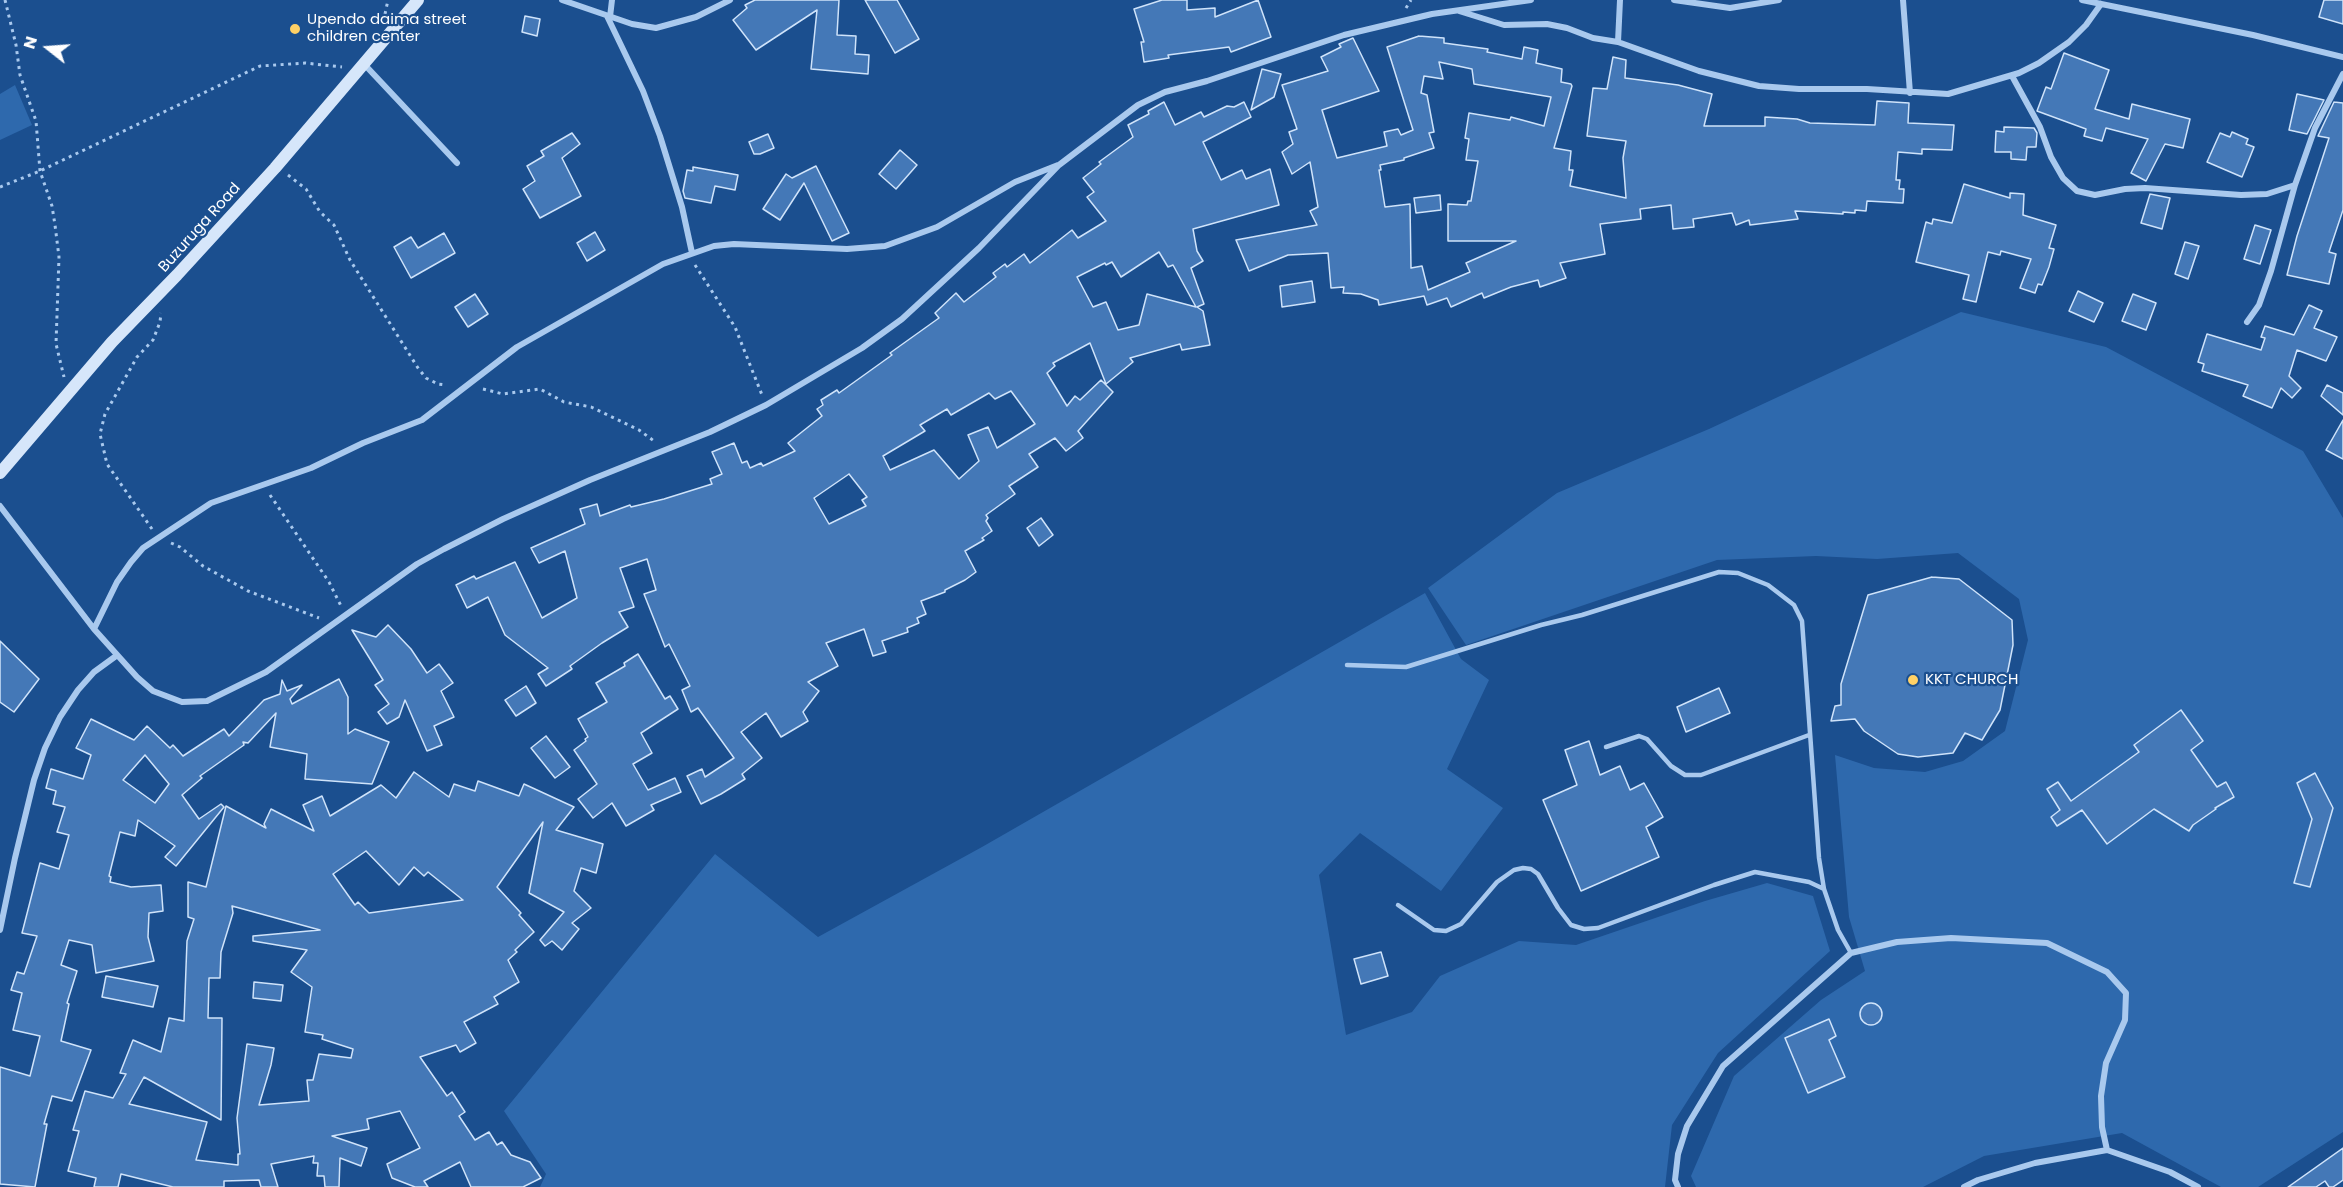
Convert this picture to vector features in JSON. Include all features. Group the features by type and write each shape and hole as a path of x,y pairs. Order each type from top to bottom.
{"main road":[{"name":"Buzuruga Road","path":"0,473 112,342 275,168 418,0"}],"street":[{"path":"562,0 608,16 656,28 696,17 730,0"},
{"path":"612,0 608,16 643,91 660,136 682,207 690,254"},
{"path":"0,506 94,630 116,656 153,691 182,702 207,701 266,672 417,564 444,549 568,490 710,432 765,405 862,348 902,319 979,248 1059,165 1138,105 1165,92 1207,81 1344,35 1456,10 1531,0"},
{"path":"1618,42 1620,0"},
{"path":"1674,0 1730,8 1779,0"},
{"path":"1903,0 1910,93"},
{"path":"2082,0 2253,35 2343,57"},
{"path":"2118,0 2118,8"},
{"path":"1456,10 1504,25 1547,24 1568,28 1593,38 1618,42 1699,71 1759,86 1948,94 2012,76 2039,63 2068,42 2086,25 2101,4"},
{"path":"361,66 457,163"},
{"path":"2247,322 2259,304 2271,271 2295,185 2315,128 2343,74"},
{"path":"2012,76 2040,127 2051,157 2063,178 2077,191 2095,195 2145,188 2241,195 2267,194 2295,185"},
{"path":"94,630 117,582 131,561 143,548 211,503 311,468 363,443 422,420 517,347 663,264 714,246 734,244 847,249 885,246 937,227 1015,182 1059,165"},
{"path":"0,930 34,780 45,748 60,717 78,690 94,672 116,656"},
{"path":"1678,1187 1675,1180 1678,1154 1687,1126 1723,1066 1851,953 1908,941 1951,938 2010,939 2047,943 2106,972 2126,993 2125,1020 2106,1063 2102,1096 2102,1127 2108,1150"},
{"path":"1964,1187 1977,1180 2035,1163 2108,1150 2170,1172 2198,1187"}],"lane":[{"path":"1347,665 1406,667 1719,572 1738,573 1768,585 1794,605 1802,621 1808,681 1809,735 1818,858 1824,889 1838,930 1851,953"},
{"path":"1606,747 1639,736 1647,739 1671,766 1685,775 1701,775 1809,735"},
{"path":"1398,905 1434,930 1446,931 1461,924 1497,882 1514,870 1523,868 1531,869 1538,874 1571,925 1584,929 1598,928 1755,872 1809,882 1824,889"}],"path":[{"path":"5,0 16,45 20,75 36,121 40,171 52,206 59,257 56,344 69,394"},
{"path":"0,187 40,171 260,66 305,63 361,66"},
{"path":"275,168 297,180 306,189 320,212 334,225 350,260 426,378 438,384 483,389 503,394 540,389 564,402 591,407 625,423 645,434 664,450"},
{"path":"690,254 735,327 765,405"},
{"path":"155,298 161,312 153,340 137,357 105,414 100,434 106,464 158,538 180,547 204,566 248,591 333,623"},
{"path":"262,484 329,582 341,603 343,616"}],"shaded area":[{"path":"15,85 32,125 0,140 0,94"},
{"path":"1961,312 2106,347 2303,451 2343,518 2343,1132 2258,1187 2221,1187 2122,1133 1984,1156 1923,1187 1696,1187 1691,1176 1734,1076 1821,1000 1865,971 1849,917 1835,755 1874,768 1925,772 1963,761 2005,731 2028,640 2019,599 1958,553 1877,559 1816,556 1717,560 1466,645 1428,588 1557,493 1709,429"},
{"path":"1425,593 1461,659 1489,680 1447,769 1503,808 1441,891 1360,833 1319,875 1346,1035 1412,1012 1440,976 1519,941 1576,945 1705,901 1767,883 1813,896 1830,951 1718,1053 1672,1125 1665,1187 540,1187 546,1174 504,1111 715,854 818,937 982,847"}],"building":[{"path":"755,0 839,0 837,35 856,36 855,54 869,55 868,74 811,69 817,10 756,50 733,20 747,8 745,5"},
{"path":"865,0 897,0 919,39 895,53"},
{"path":"1162,0 1187,0 1187,10 1215,8 1215,17 1258,0 1271,37 1231,52 1229,47 1168,55 1169,58 1144,62 1141,42 1144,42 1134,9"},
{"path":"2324,0 2343,0 2343,24 2319,17"},
{"path":"525,16 540,19 537,36 522,32"},
{"path":"1419,36 1444,38 1444,43 1488,49 1487,52 1522,59 1524,47 1538,50 1536,63 1562,69 1561,82 1572,86 1554,148 1571,151 1569,170 1573,170 1570,186 1626,198 1623,158 1626,141 1587,136 1593,88 1607,89 1613,57 1626,60 1625,78 1678,85 1712,94 1704,126 1765,126 1765,117 1797,119 1810,123 1875,125 1877,101 1909,103 1908,123 1954,125 1952,150 1922,149 1922,154 1898,152 1896,180 1900,180 1899,189 1904,189 1903,203 1867,201 1866,211 1855,210 1855,213 1843,212 1843,214 1795,211 1798,219 1750,225 1749,220 1736,225 1732,213 1693,219 1694,227 1673,229 1671,205 1640,209 1641,219 1600,224 1605,254 1560,263 1566,278 1540,287 1538,280 1511,287 1484,298 1482,293 1451,307 1447,298 1427,305 1424,296 1379,305 1378,300 1361,294 1343,293 1344,287 1331,288 1328,253 1288,255 1249,271 1236,240 1317,225 1310,211 1318,207 1310,162 1292,174 1282,152 1293,144 1289,132 1297,129 1282,85 1328,71 1321,57 1341,47 1339,44 1353,38 1379,91 1322,110 1337,158 1387,146 1384,132 1398,129 1401,135 1413,130 1387,47","holes":["1439,62 1472,69 1474,84 1551,97 1544,126 1511,117 1510,120 1469,113 1465,138 1469,139 1466,160 1478,161 1471,201 1468,201 1467,205 1448,204 1448,241 1516,241 1466,263 1470,272 1428,290 1422,266 1411,268 1410,204 1385,207 1379,170 1381,170 1380,165 1404,160 1404,158 1434,148 1429,133 1434,132 1427,95 1421,93 1424,76 1443,79"]},
{"path":"2064,53 2109,70 2095,109 2129,119 2132,104 2190,119 2183,148 2165,144 2146,181 2131,173 2148,139 2106,128 2102,141 2084,136 2086,129 2037,111 2046,87 2051,89"},
{"path":"1262,69 1281,74 1274,97 1251,110"},
{"path":"2297,94 2324,100 2307,134 2289,130"},
{"path":"1164,102 1175,125 1201,112 1204,117 1227,106 1234,107 1244,102 1251,117 1203,142 1221,180 1242,170 1246,179 1270,169 1279,205 1193,229 1197,251 1203,261 1191,268 1204,304 1197,307 1203,311 1210,345 1182,350 1180,344 1130,358 1133,362 1106,384 1090,343 1053,363 1055,366 1047,373 1067,406 1075,396 1080,400 1101,380 1113,392 1078,431 1083,438 1066,451 1055,438 1029,454 1038,467 1009,486 1015,494 986,515 988,518 986,521 992,531 982,538 984,540 965,551 976,572 945,592 921,601 926,614 917,618 919,623 907,628 908,632 882,641 886,652 873,656 864,629 826,643 838,666 808,682 819,691 803,712 808,721 781,737 766,713 741,732 762,758 742,774 745,779 701,804 687,776 702,769 705,777 734,758 698,708 691,712 682,690 690,686 669,644 665,647 644,594 656,590 647,559 620,568 634,607 619,612 628,627 570,666 572,669 546,686 538,674 548,668 505,635 488,597 467,608 456,585 474,576 476,579 515,562 542,618 577,598 565,551 539,563 531,548 585,524 580,509 597,504 600,516 630,505 631,507 664,499 712,484 710,479 722,474 712,452 734,443 742,463 747,461 750,468 761,463 763,466 795,451 788,443 822,416 817,409 823,405 821,400 837,390 839,393 939,318 935,313 956,293 964,302 996,277 993,273 1005,264 1007,267 1024,254 1030,263 1072,230 1078,238 1106,221 1087,197 1094,192 1083,178 1101,164 1099,162 1133,137 1128,125 1149,114 1148,111","holes":["1159,252 1168,267 1173,265 1196,307 1147,294 1139,325 1118,330 1106,302 1093,307 1077,277 1105,263 1106,265 1112,262 1121,277","1011,391 1035,424 997,448 988,427 968,435 979,461 959,479 934,450 890,470 883,456 925,431 920,425 947,409 951,415 989,393 995,399","849,474 867,497 862,500 866,506 829,524 814,498"]},
{"path":"2334,102 2343,103 2343,210 2329,252 2336,254 2329,284 2287,275 2297,236 2329,138 2318,136"},
{"path":"2004,127 2034,128 2037,133 2036,147 2027,147 2026,160 2011,159 2011,152 1995,152 1996,131 2004,132"},
{"path":"2232,132 2248,139 2246,144 2254,147 2242,177 2207,162 2220,133 2230,137"},
{"path":"572,133 580,144 562,158 581,196 540,218 523,189 535,181 527,166 544,156 541,151"},
{"path":"768,134 774,148 754,154 749,142"},
{"path":"900,150 917,165 896,189 879,174"},
{"path":"816,166 849,233 832,241 804,183 780,220 763,209 786,174 792,178"},
{"path":"693,167 738,175 735,190 715,186 711,203 685,198 683,191 687,170 693,171"},
{"path":"1964,184 2010,198 2010,193 2024,194 2023,215 2056,225 2049,248 2054,249 2049,267 2042,285 2038,284 2035,293 2020,288 2031,259 2001,251 2000,255 1988,252 1976,302 1963,299 1969,275 1916,262 1926,222 1932,224 1933,219 1952,223"},
{"path":"2150,194 2170,198 2162,229 2141,223"},
{"path":"1440,195 1441,210 1416,213 1414,198"},
{"path":"2255,225 2271,230 2260,264 2244,259"},
{"path":"595,232 605,250 587,261 577,243"},
{"path":"444,233 455,253 411,278 394,247 411,237 418,248"},
{"path":"2185,242 2199,246 2188,279 2175,274"},
{"path":"1312,281 1315,302 1282,307 1280,286"},
{"path":"2078,291 2103,303 2094,322 2069,311"},
{"path":"475,294 488,314 468,327 455,307"},
{"path":"2133,294 2156,303 2146,330 2122,321"},
{"path":"2309,305 2322,311 2314,328 2337,337 2326,361 2297,350 2289,376 2301,388 2292,398 2281,388 2272,408 2243,396 2248,385 2202,371 2204,364 2198,362 2207,334 2261,350 2265,338 2261,337 2265,326 2294,335"},
{"path":"2327,385 2343,393 2343,415 2321,396"},
{"path":"2343,420 2343,459 2326,450"},
{"path":"1041,518 1053,535 1039,546 1027,528"},
{"path":"1932,577 1959,579 2012,620 2013,645 2000,710 1982,740 1965,733 1953,753 1918,757 1898,754 1864,731 1855,719 1831,721 1835,706 1841,705 1841,684 1868,595"},
{"path":"388,625 411,649 427,673 439,664 453,683 441,691 454,717 434,726 442,745 427,751 405,700 399,717 387,724 378,712 389,704 375,685 383,680 352,630 376,637"},
{"path":"0,641 39,679 14,712 0,702"},
{"path":"638,654 665,699 670,696 678,709 641,733 652,753 633,764 648,790 675,778 681,792 651,805 654,810 626,826 612,803 593,818 578,799 597,784 574,750 588,737 578,719 607,702 596,683 625,666 624,663"},
{"path":"339,679 348,697 348,734 355,729 389,742 372,784 305,779 307,754 270,747 276,713 248,743 243,742 244,745 200,776 202,778 182,795 199,819 221,804 224,807 176,866 165,857 175,846 138,820 135,836 120,832 109,876 111,877 110,882 131,887 161,885 163,911 149,913 148,937 154,961 96,973 92,945 69,940 61,965 77,971 67,1003 69,1004 61,1041 91,1050 72,1101 52,1096 44,1124 47,1124 35,1187 0,1184 0,1067 30,1076 40,1036 13,1030 22,993 11,990 17,972 24,974 37,936 22,933 40,863 59,869 69,835 57,832 65,807 53,804 56,791 46,788 51,769 83,779 91,755 76,748 91,719 134,740 147,726 170,748 173,745 183,756 224,729 229,736 264,700 280,694 282,680 287,691 302,685 290,699 292,704","holes":["145,755 169,784 155,803 123,780"]},
{"path":"526,686 536,703 516,716 505,700"},
{"path":"1719,688 1730,713 1686,732 1677,707"},
{"path":"2181,710 2203,741 2191,750 2217,787 2226,782 2234,797 2215,808 2193,825 2189,831 2154,809 2107,844 2082,810 2057,826 2051,817 2060,810 2047,789 2058,782 2071,801 2139,752 2134,745"},
{"path":"546,736 570,767 555,778 531,748"},
{"path":"1589,741 1600,775 1620,766 1630,790 1644,783 1663,817 1646,827 1659,857 1581,891 1543,800 1577,785 1565,750"},
{"path":"414,772 449,797 454,784 475,791 478,781 519,796 524,784 574,807 556,830 603,844 596,873 581,868 574,891 591,908 572,923 579,929 562,950 552,941 545,946 540,940 564,912 529,893 543,822 497,887 521,913 519,915 534,932 508,960 519,982 494,997 498,1004 464,1022 476,1043 460,1052 456,1045 420,1057 447,1096 452,1092 465,1112 459,1116 475,1140 489,1132 497,1145 502,1142 511,1155 530,1162 541,1178 523,1187 471,1187 460,1162 424,1181 428,1187 415,1187 392,1178 387,1164 420,1148 400,1111 367,1119 369,1129 332,1136 367,1148 361,1166 340,1158 339,1187 325,1187 324,1176 317,1176 318,1163 313,1163 314,1156 271,1164 278,1187 261,1187 259,1180 224,1181 224,1187 173,1187 121,1174 118,1187 94,1187 96,1178 68,1171 79,1131 73,1130 85,1091 113,1098 126,1074 120,1073 133,1040 161,1052 169,1018 184,1021 187,941 194,919 188,917 188,882 206,887 226,806 266,828 264,824 271,809 314,831 303,805 322,796 330,816 381,785 396,798","holes":["366,851 399,885 414,867 424,876 428,872 463,900 369,913 358,902 355,905 333,874","232,906 320,930 253,936 253,941 307,950 291,972 312,987 305,1032 323,1035 322,1039 353,1049 351,1058 319,1054 313,1080 307,1080 309,1101 259,1105 274,1048 247,1044 237,1118 240,1154 238,1154 238,1165 196,1160 207,1122 129,1104 144,1077 221,1120 222,1018 208,1018 209,978 220,978 221,952 233,913"]},
{"path":"2315,773 2333,808 2310,887 2294,883 2312,819 2297,783"},
{"path":"1381,952 1388,976 1361,984 1354,959"},
{"path":"106,976 158,986 153,1007 102,997"},
{"path":"254,982 283,985 281,1001 253,998"},
{"path":"1871,1003 1879,1006 1882,1014 1879,1022 1871,1025 1863,1022 1860,1014 1863,1006"},
{"path":"1829,1019 1836,1036 1829,1040 1845,1077 1808,1093 1785,1038"},
{"path":"2343,1148 2343,1180 2333,1187 2329,1187 2325,1181 2316,1187 2288,1187"}],"place":[{"name":"Upendo daima street children center","path":"295,29"},
{"name":"KKT CHURCH","path":"1913,680"}]}
